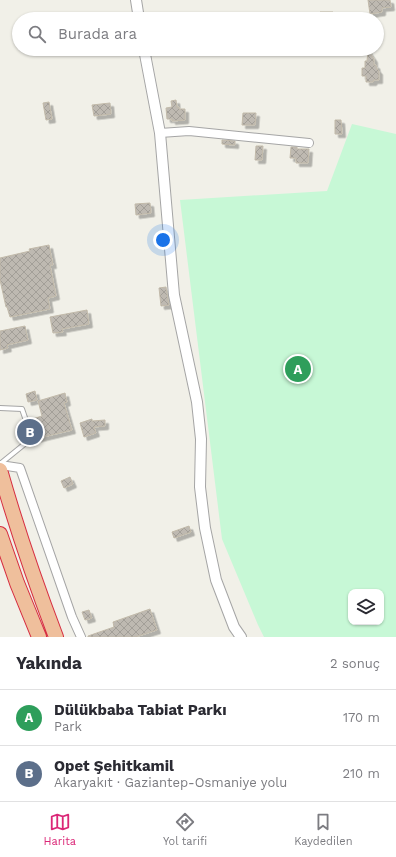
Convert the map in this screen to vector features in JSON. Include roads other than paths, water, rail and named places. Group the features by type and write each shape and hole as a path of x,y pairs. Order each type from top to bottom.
{"highway":[{"path":"0,470 11,508 56,637"},
{"path":"0,534 17,583 39,637"}],"street":[{"path":"136,0 138,12"},
{"path":"145,56 160,133 174,295 197,402 201,439 200,487 205,528 216,580 234,626 241,637"},
{"path":"160,133 189,131 309,143"},
{"path":"0,464 20,468 72,617 81,637"}],"lane":[{"path":"0,408 22,409 32,438 0,464"}],"place":[{"name":"Dülükbaba Tabiat Parkı","path":"298,369"},
{"name":"Opet Şehitkamil","path":"30,432"}]}
